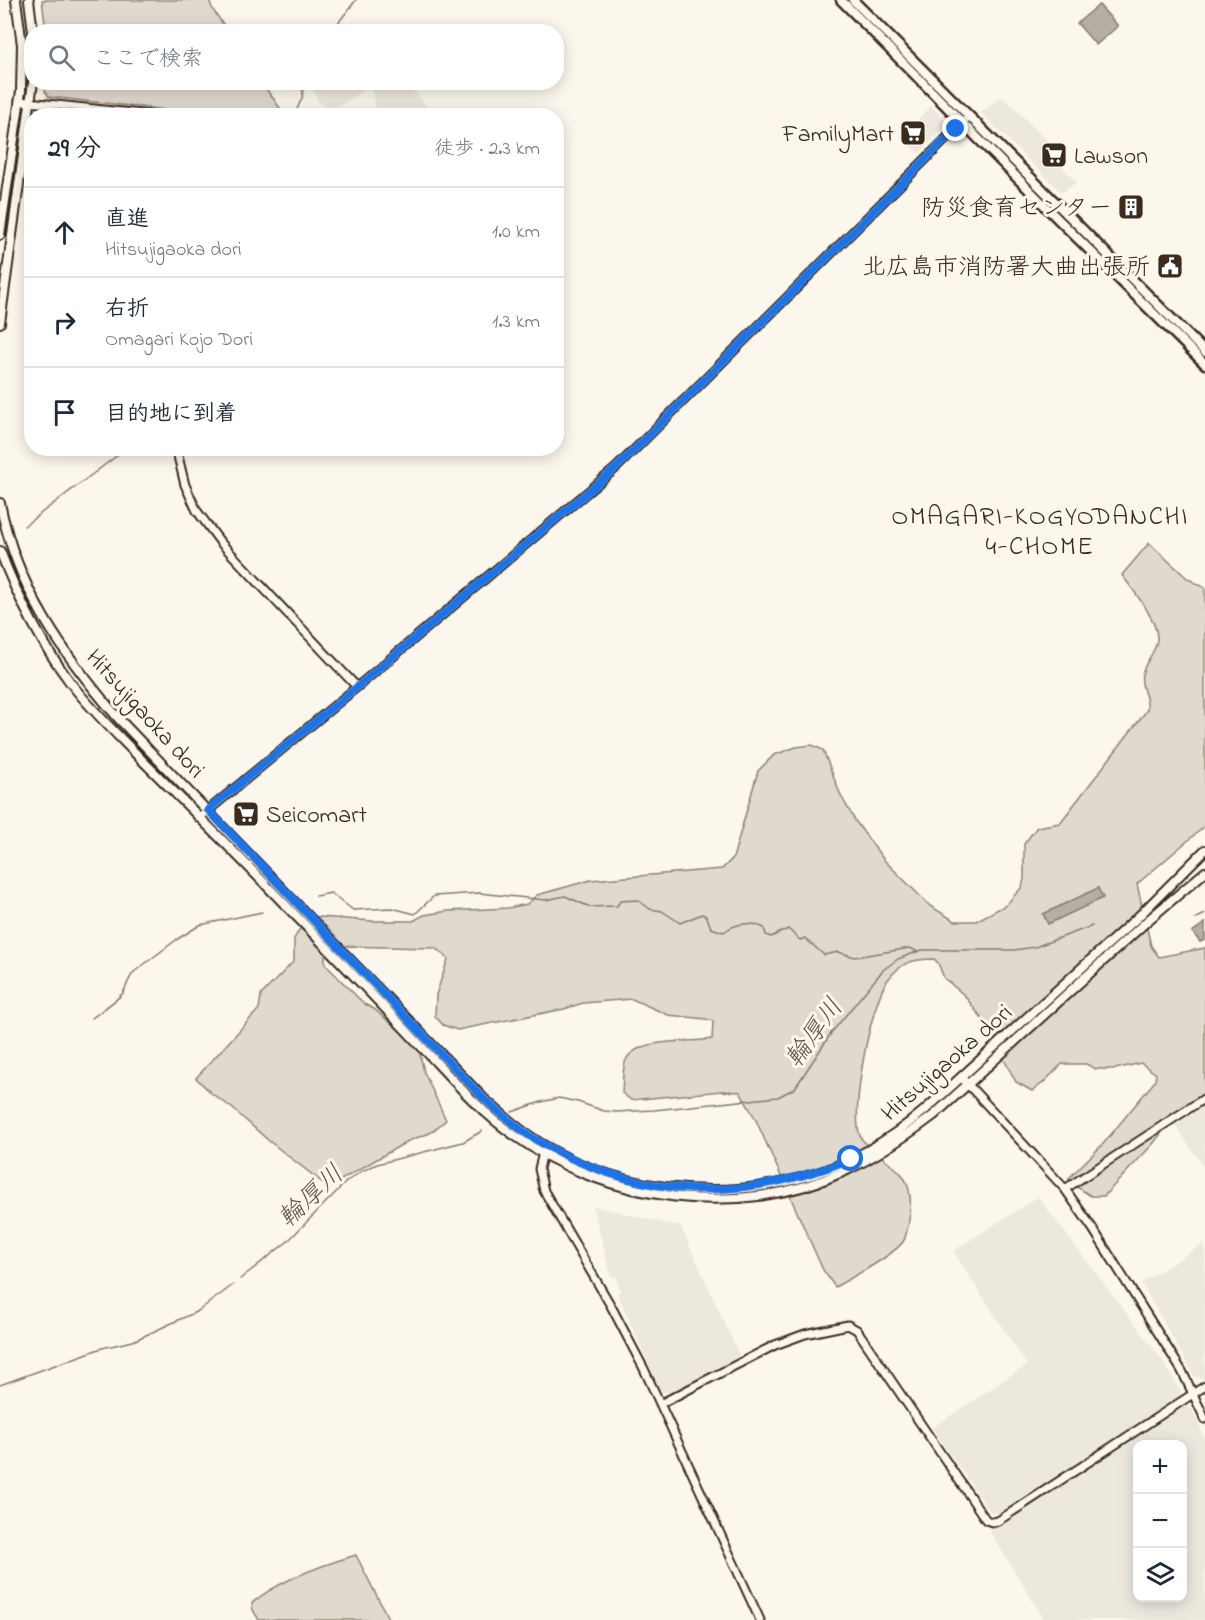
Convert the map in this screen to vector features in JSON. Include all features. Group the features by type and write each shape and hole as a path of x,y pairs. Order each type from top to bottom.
{"highway":[{"path":"841,0 1205,352"},
{"path":"853,0 1057,218 1205,364"}],"main road":[{"path":"0,235 19,101 22,45 16,0"},
{"path":"29,0 32,24"},
{"path":"31,108 33,90"},
{"path":"0,323 24,157"},
{"name":"Hitsujigaoka dori","path":"0,503 11,544 27,588 67,657 118,718 483,1098 526,1134 569,1158 612,1175 663,1187 703,1191 762,1186 816,1174 851,1159 909,1124 1123,930 1205,850"},
{"name":"Hitsujigaoka dori","path":"0,551 17,596 46,647 71,684 107,724 488,1114 510,1133 542,1154 577,1171 610,1183 659,1194 712,1198 777,1192 845,1171 899,1142 934,1115 1147,921 1205,872"}],"street":[{"path":"19,101 87,108"},
{"path":"199,818 616,468 966,119"},
{"path":"178,456 185,485 193,502 221,543 357,687"},
{"path":"961,1077 1065,1189 1125,1278 1194,1394 1205,1419"},
{"path":"1065,1189 1205,1098"},
{"path":"545,1145 539,1169 544,1191 611,1306 660,1404 760,1620"},
{"path":"660,1404 789,1339 826,1329 852,1326 857,1330 986,1520 992,1522 1004,1517 1205,1386"}],"shaded area":[{"path":"42,0 209,0 223,24 45,24"},
{"path":"1099,5 1118,26 1096,45 1077,23"},
{"path":"267,90 280,108 150,108 49,97 45,91"},
{"path":"314,90 365,90 336,108 324,108 317,99"},
{"path":"372,90 412,90 427,106 425,108 375,108"},
{"path":"1001,96 1067,161 1061,166 1077,182 1062,193 981,113"},
{"path":"931,106 947,124 919,154 901,136"},
{"path":"1149,543 1187,578 1205,588 1205,826 1137,884 1151,946 1159,957 1205,948 1205,1098 1202,1102 1179,1110 1153,1144 1104,1196 1091,1196 1069,1182 1069,1178 1104,1143 1155,1081 1156,1074 1141,1063 1115,1069 1096,1069 1086,1064 1062,1064 1032,1091 1016,1082 983,1020 964,995 944,978 934,959 907,963 887,981 869,1033 860,1082 858,1123 861,1139 901,1173 907,1183 910,1215 905,1238 885,1258 835,1287 823,1270 755,1118 740,1092 722,1091 631,1100 622,1093 625,1063 632,1053 652,1044 712,1039 713,1021 668,1015 632,999 583,1003 564,1009 457,1030 443,1025 435,1016 436,995 448,959 441,952 434,948 337,946 325,953 325,964 364,1004 374,1009 418,1046 424,1072 446,1120 430,1133 408,1141 336,1183 323,1183 269,1141 196,1078 259,1009 261,995 294,961 294,939 307,916 372,921 413,921 424,915 448,911 508,908 527,904 537,895 591,880 722,869 733,858 758,771 774,755 796,747 812,745 823,750 841,796 856,822 884,860 930,906 955,921 976,921 1006,905 1022,887 1024,844 1037,827 1060,823 1147,710 1147,700 1141,679 1156,644 1157,632 1150,615 1122,575"},
{"path":"1098,888 1103,898 1048,924 1043,914"},
{"path":"1205,923 1205,940 1200,942 1192,932"},
{"path":"1205,1105 1205,1169 1175,1125"},
{"path":"1038,1197 1160,1357 1181,1391 1180,1396 998,1514 990,1512 932,1428 1027,1365 953,1251"},
{"path":"593,1206 681,1227 740,1357 671,1393 661,1392 617,1293 620,1291 616,1277 611,1277"},
{"path":"1205,1243 1205,1379 1195,1377 1141,1283"},
{"path":"1184,1406 1192,1409 1205,1439 1205,1620 1045,1620 990,1532"},
{"path":"356,1555 389,1620 259,1620 253,1610 252,1603 275,1587 301,1574"}],"waterway":[{"path":"337,24 356,0"},
{"path":"298,108 303,90"},
{"path":"24,526 116,456"},
{"path":"316,896 331,893 353,910 392,908 415,914 434,896 479,893 546,900 565,896 590,907 617,906 620,901 638,900 650,909 662,911 680,923 702,914 707,917 711,928 724,932 733,927 749,924 764,928 766,935 771,937 788,929 800,940 805,938 824,955 838,952 855,957 910,948 916,951"},
{"path":"92,1018 121,995 134,972 200,925 262,912"},
{"path":"1195,919 1205,914"},
{"name":"輪厚川","path":"512,1112 559,1098 604,1111 616,1112 778,1097 795,1088 832,1032 883,970 898,959 922,950 1014,950 1035,947 1092,926"},
{"name":"輪厚川","path":"240,1279 287,1242 347,1181 362,1171 377,1164 463,1142 482,1131"},
{"name":"輪厚川","path":"0,1385 102,1348 133,1341 198,1311 233,1285"}],"place":[{"name":"FamilyMart","path":"913,133"},
{"name":"Lawson","path":"1054,155"},
{"name":"防災食育センター","path":"1131,207"},
{"name":"北広島市消防署大曲出張所","path":"1170,266"},
{"name":"Seicomart","path":"246,814"}],"district":[{"name":"OMAGARI-KOGYODANCHI 4-CHOME","path":"1040,530"}],"route":[{"path":"851,1159 816,1174 772,1185 703,1191 663,1187 612,1175 553,1149 526,1134 483,1098 276,884 208,810 616,468 956,129"}]}
